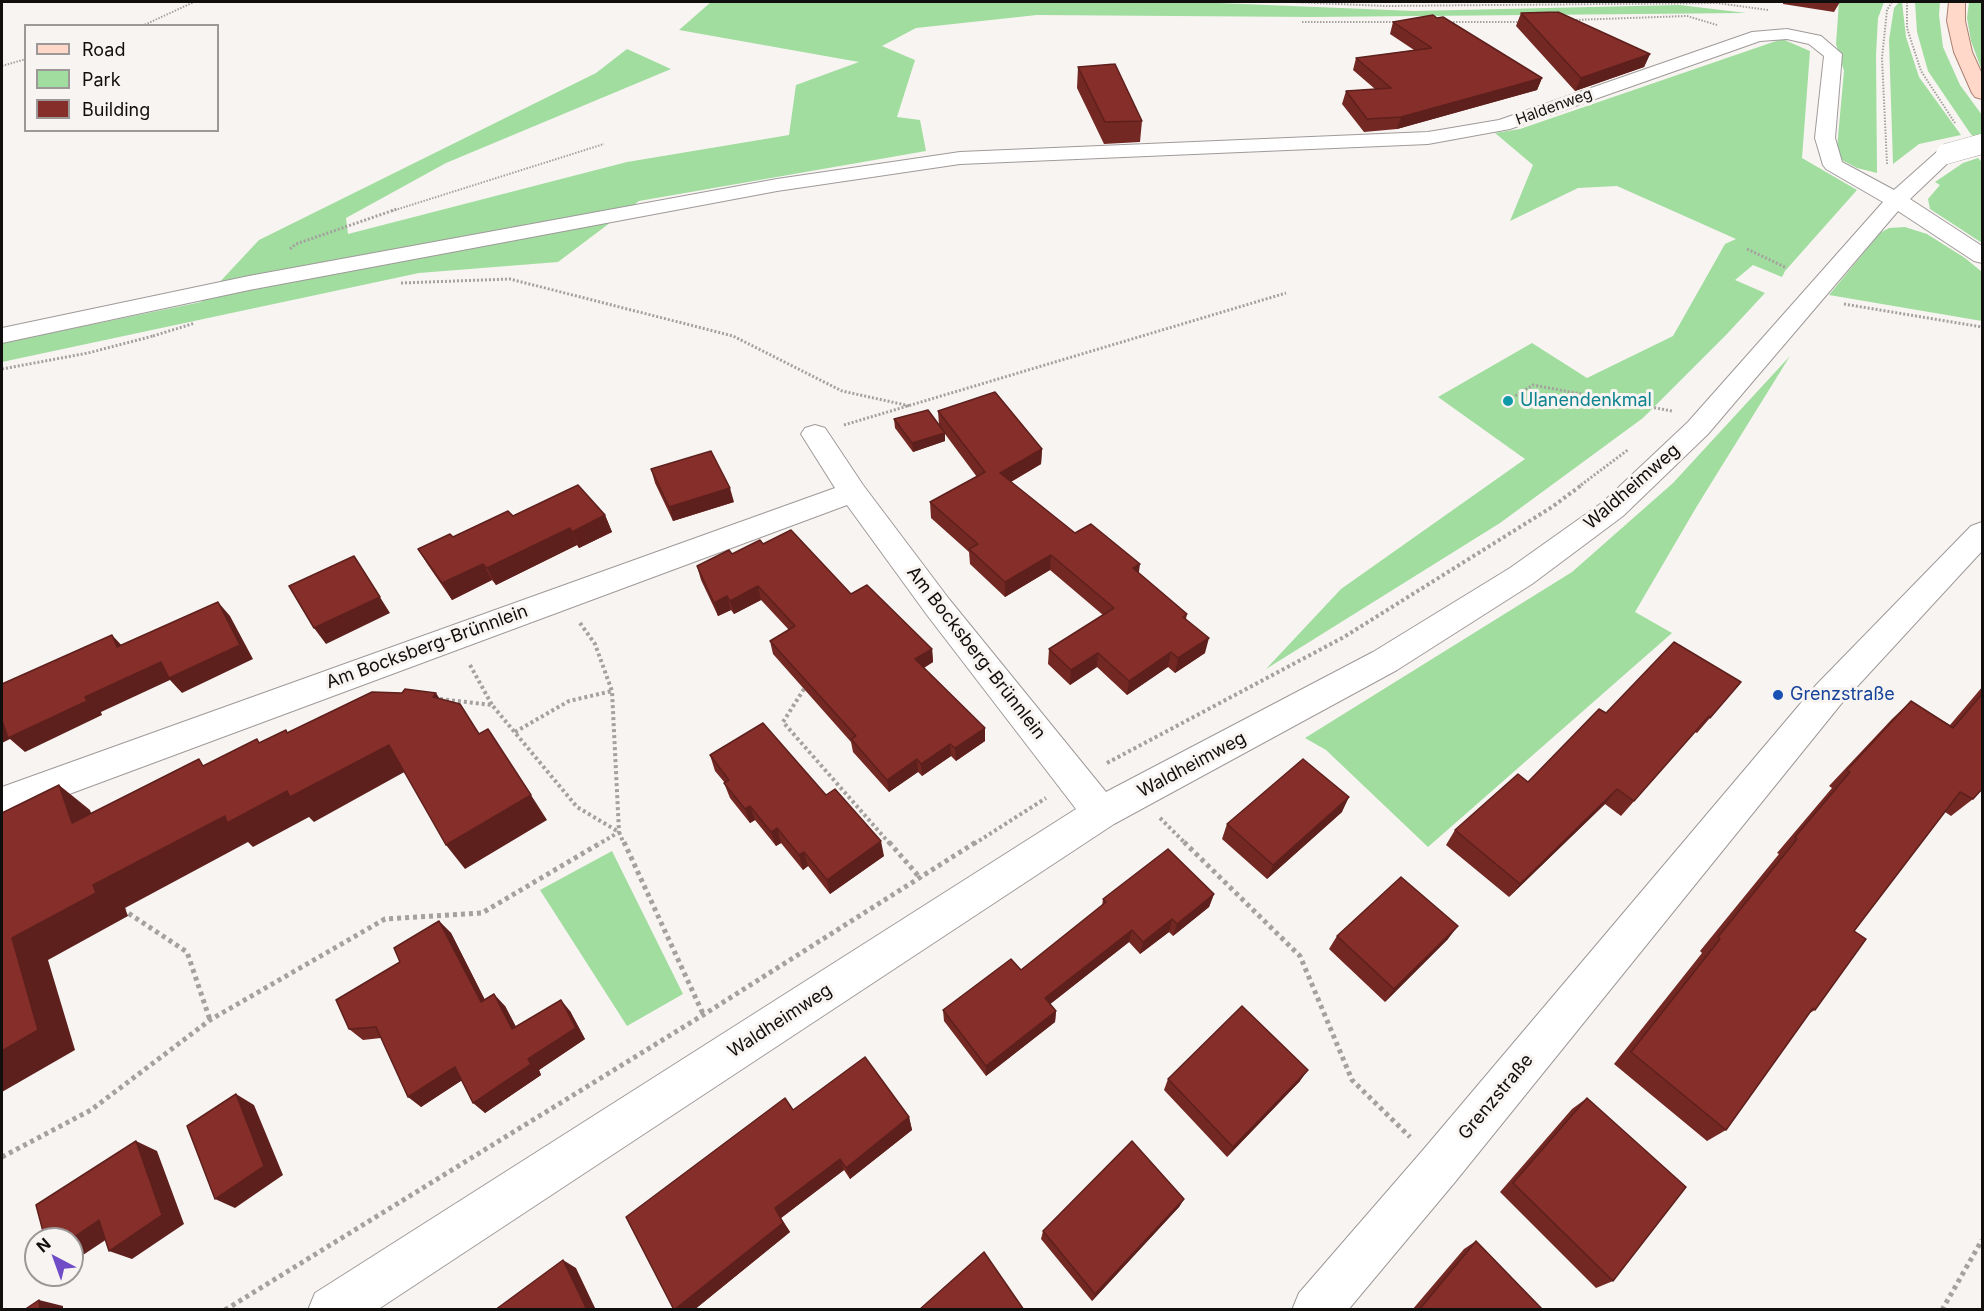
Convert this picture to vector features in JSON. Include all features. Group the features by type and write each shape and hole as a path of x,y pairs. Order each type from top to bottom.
{"main road":[{"path":"1957,2 1956,21 1963,52 1983,93"}],"street":[{"name":"Haldenweg","path":"2,335 249,283 788,184 960,158 1428,138 1503,125 1758,36 1787,34 1815,40"},
{"path":"1815,40 1833,54 1826,138 1833,165 1896,200 1983,256"},
{"name":"Waldheimweg","path":"332,1310 947,912 1119,804 1385,662 1521,576 1604,516 1698,428 1896,200 1946,154 1983,144"},
{"name":"Am Bocksberg-Brünnlein","path":"815,434 853,492 938,607 1074,780 1119,804"},
{"name":"Am Bocksberg-Brünnlein","path":"2,803 853,492"},
{"name":"Grenzstraße","path":"1316,1310 1439,1166 1829,694 1983,533"}],"path":[{"path":"146,24 194,2"},
{"path":"1293,2 1385,6 1717,3 1772,10 1799,18 1809,27 1815,40"},
{"path":"1892,2 1887,10 1883,33 1882,98 1887,176 1896,200"},
{"path":"1906,2 1907,28 1921,71 1960,130"},
{"path":"1572,20 1687,16 1758,36"},
{"path":"1302,22 1396,22"},
{"path":"1443,22 1526,22"},
{"path":"2,66 24,60"},
{"path":"249,283 296,244 438,195 604,144"},
{"path":"1748,249 1787,268"},
{"path":"396,283 510,279 733,336 842,391 910,406"},
{"path":"815,434 1287,293"},
{"path":"1811,298 1983,327"},
{"path":"153,336 198,322"},
{"path":"1505,402 1533,385 1672,411"},
{"path":"1664,419 1680,403"},
{"path":"225,1310 703,1015 1074,780 1344,637 1552,507 1638,442"},
{"path":"562,597 595,644 612,692 619,832 703,1015 726,1056"},
{"path":"455,638 492,705 577,807 619,832"},
{"path":"804,689 783,722 947,912"},
{"path":"515,732 569,701 612,692"},
{"path":"436,699 492,705"},
{"path":"1119,804 1300,956 1352,1080 1439,1166"},
{"path":"2,1157 91,1110 210,1020 385,919 482,913 619,832"},
{"path":"115,905 187,952 210,1020"},
{"path":"1942,1310 1983,1240"}],"green space":[{"path":"711,2 1194,2 1414,11 1680,5 1746,13 1312,17 1037,15 916,28 882,46 915,60 897,117 920,120 926,151 639,201 558,262 419,273 2,362 2,343 201,302 259,240 596,73 627,49 671,69 446,163 346,218 348,234 627,162 789,135 796,85 859,62 679,30"},
{"path":"1839,2 1884,2 1878,18 1876,55 1877,173 1857,168 1842,160 1837,148 1844,71 1836,44"},
{"path":"1902,2 1906,37 1919,77 1961,135 1919,144 1893,164 1889,40 1894,8"},
{"path":"1915,2 1940,2 1939,15 1943,47 1960,85 1982,115 1982,147 1928,71 1917,32"},
{"path":"1969,2 1982,2 1982,71 1971,41 1967,18"},
{"path":"1782,39 1810,51 1802,158 1857,190 1782,277 1753,265 1735,280 1765,293 1643,418 1500,523 1266,669 1341,589 1525,459 1438,397 1532,343 1587,378 1673,336 1725,244 1736,239 1617,186 1578,188 1510,221 1533,165 1495,133 1520,129"},
{"path":"1978,158 1982,162 1982,243 1930,209 1928,199 1940,185 1935,182 1963,163"},
{"path":"1905,227 1927,234 1965,258 1982,272 1982,321 1829,295 1880,233 1889,228"},
{"path":"1790,356 1697,506 1635,612 1672,633 1428,847 1326,750 1305,738 1572,572 1673,483"},
{"path":"612,851 683,994 627,1026 540,890"}],"building":[{"path":"1558,12 1650,54 1581,78 1521,13"},
{"path":"1433,15 1437,18 1443,17 1542,78 1401,117 1367,119 1346,91 1391,88 1356,58 1432,48 1393,22"},
{"path":"1115,64 1142,121 1105,122 1078,67"},
{"path":"995,392 1042,449 1000,473 1075,533 1091,524 1140,564 1133,568 1187,614 1183,617 1209,638 1178,658 1171,652 1129,681 1098,653 1071,670 1049,649 1114,608 1051,555 1005,582 969,549 978,544 930,502 985,472 938,411"},
{"path":"928,410 945,433 912,443 894,419"},
{"path":"711,451 730,488 669,507 651,469"},
{"path":"578,485 605,515 572,532 570,528 487,568 483,564 442,583 418,549 450,534 453,537 508,511 513,516"},
{"path":"791,530 851,594 867,585 932,649 915,659 985,728 955,748 950,744 921,764 917,759 887,780 851,739 856,736 770,641 795,626 758,586 730,601 727,596 714,603 697,566 729,550 732,554 760,540 763,544"},
{"path":"354,556 380,597 314,628 289,586"},
{"path":"218,602 240,645 169,678 161,662 85,697 87,701 8,738 2,720 2,684 112,635 117,647"},
{"path":"1674,642 1741,682 1634,801 1617,789 1520,884 1455,830 1518,774 1528,782 1599,709 1606,713"},
{"path":"405,689 436,693 433,697 460,704 479,734 488,729 531,795 446,845 389,745 290,797 287,791 227,823 225,816 93,885 96,893 12,938 38,1030 2,1051 2,813 59,785 72,823 199,759 203,766 257,739 259,743 286,730 287,733 372,692 402,693"},
{"path":"1983,693 1983,788 1973,799 1960,792 1854,931 1866,939 1815,1010 1813,1008 1726,1130 1631,1052 1720,939 1718,937 1797,839 1795,837 1850,772 1847,770 1911,701 1953,728"},
{"path":"763,723 826,795 835,789 881,841 827,880 804,852 799,855 777,828 771,832 750,806 745,809 724,783 729,780 710,755"},
{"path":"1303,759 1349,797 1273,865 1227,824"},
{"path":"1168,849 1214,894 1177,924 1172,919 1143,942 1132,930 1045,998 1056,1011 986,1066 943,1010 1011,959 1021,970 1106,902 1103,899"},
{"path":"1401,877 1458,926 1394,989 1337,936"},
{"path":"439,921 481,1002 494,994 512,1029 561,1000 576,1028 528,1059 531,1064 473,1103 455,1067 408,1097 376,1027 349,1029 336,1000 400,962 394,948"},
{"path":"1242,1006 1308,1070 1233,1147 1168,1079"},
{"path":"865,1057 909,1117 846,1168 840,1159 775,1208 783,1223 674,1310 626,1217 785,1098 793,1110"},
{"path":"236,1094 264,1166 215,1199 187,1126"},
{"path":"1587,1098 1686,1187 1613,1281 1513,1183"},
{"path":"136,1141 162,1215 109,1251 99,1220 84,1230 84,1227 42,1227 36,1205"},
{"path":"1132,1141 1184,1199 1095,1294 1043,1231"},
{"path":"1476,1241 1543,1310 1419,1310"},
{"path":"984,1252 1024,1310 919,1310"},
{"path":"563,1260 587,1310 495,1310"},
{"path":"39,1300 40,1310 24,1310"}],"place":[{"name":"Ulanendenkmal","path":"1508,401"},
{"name":"Grenzstraße","path":"1778,695"}]}
